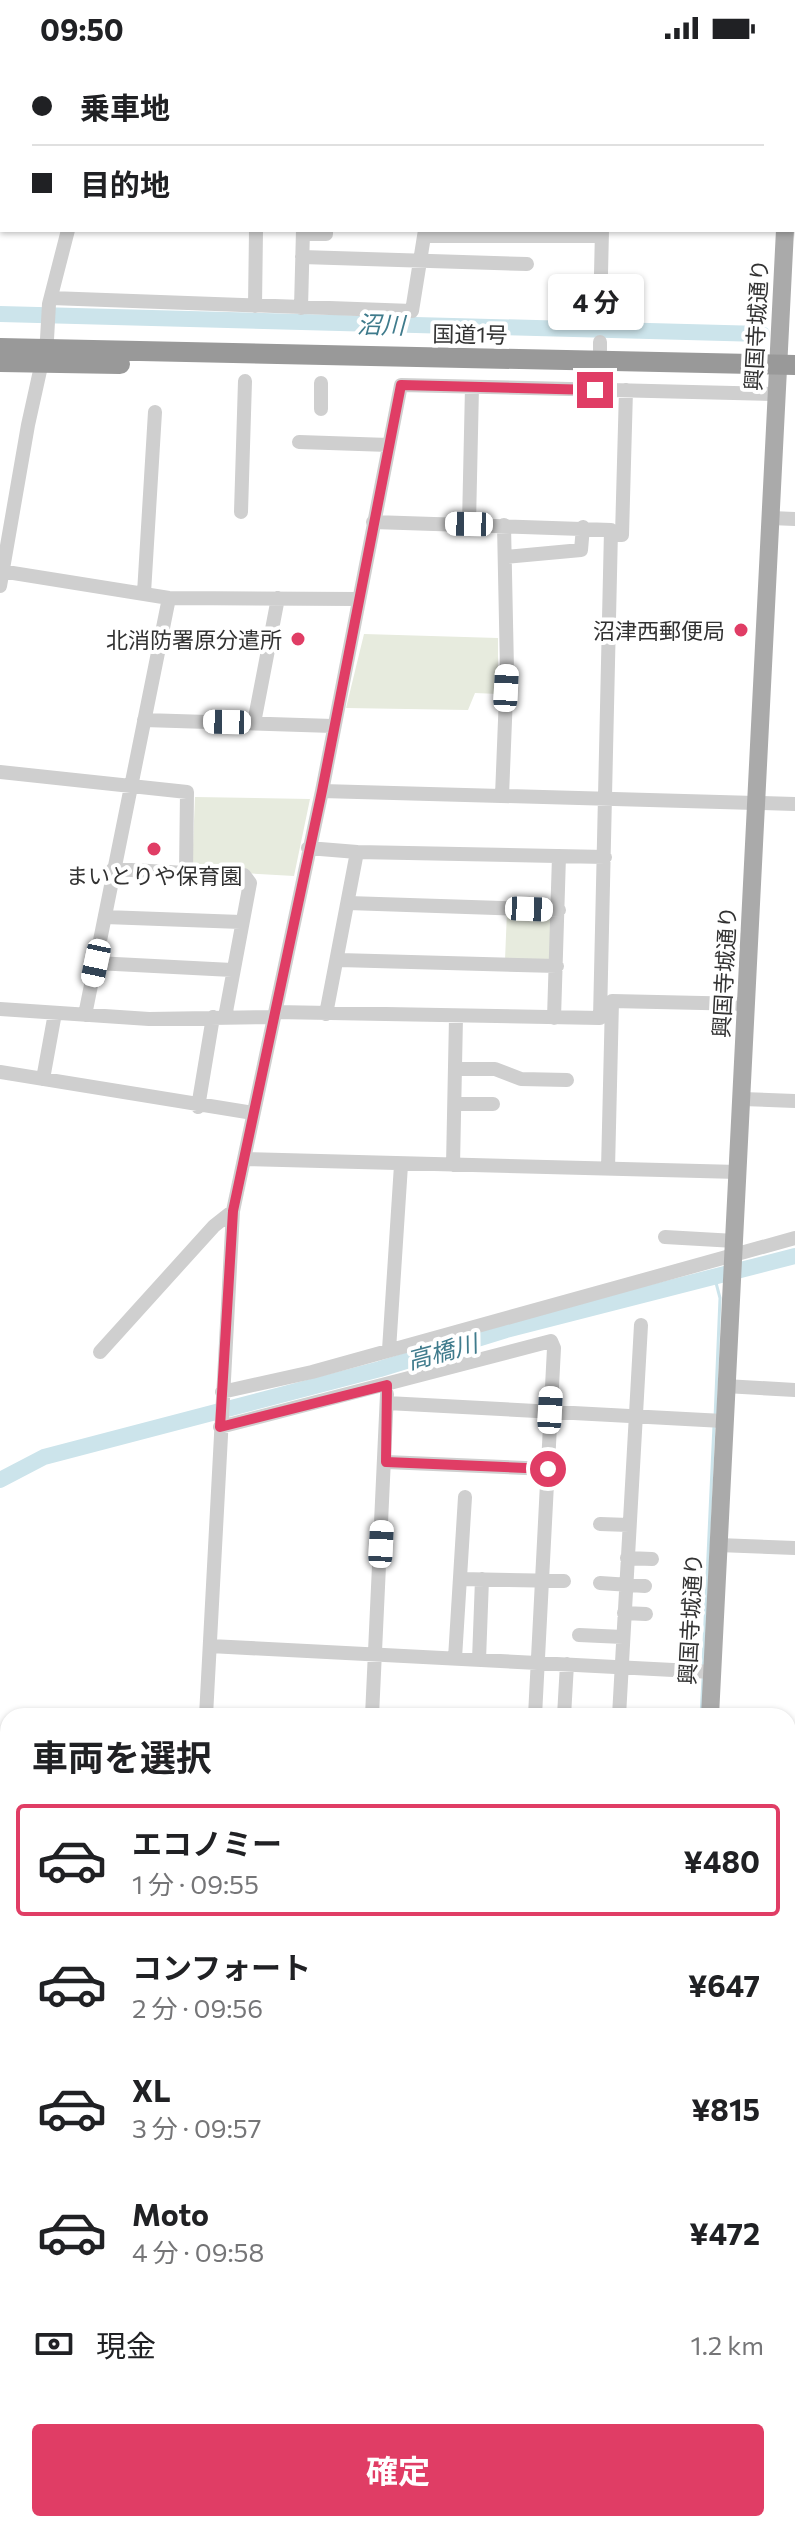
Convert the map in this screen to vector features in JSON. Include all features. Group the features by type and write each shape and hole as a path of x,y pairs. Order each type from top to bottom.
{"highway":[{"name":"国道1号","path":"0,348 46,347 784,376"},
{"name":"国道1号","path":"0,362 46,347"}],"main road":[{"name":"興国寺城通り","path":"710,1708 718,1545 718,1421 725,1386 732,1286 771,518 784,376 789,274 785,232"}],"street":[{"path":"0,586 46,347 50,301 67,232"},
{"path":"255,306 256,232"},
{"path":"301,308 303,232 326,232"},
{"path":"50,301 412,311 424,233 602,233 600,318"},
{"path":"302,257 527,264"},
{"path":"206,1708 233,1211 322,791 401,385 626,390 784,376"},
{"path":"241,512 245,381"},
{"path":"321,383 321,409"},
{"path":"469,524 472,387"},
{"path":"613,535 622,535 626,390"},
{"path":"144,593 155,412"},
{"path":"299,442 389,445"},
{"path":"771,518 795,519"},
{"path":"0,1009 149,1019 274,1014 600,1018 613,535 606,527 373,522"},
{"path":"502,796 507,670 504,525"},
{"path":"505,557 581,550 583,527"},
{"path":"2,571 169,598 358,599"},
{"path":"85,1015 169,598"},
{"path":"254,723 278,598"},
{"path":"144,720 333,726"},
{"path":"0,772 187,792 186,873"},
{"path":"322,791 795,804"},
{"path":"308,848 357,852 605,857"},
{"path":"326,1014 339,960 357,852"},
{"path":"554,1018 559,856"},
{"path":"113,869 244,875 250,883 198,1107"},
{"path":"348,903 559,910"},
{"path":"105,917 241,922"},
{"path":"339,960 557,966"},
{"path":"96,963 232,970"},
{"path":"608,1169 612,1001 747,1004"},
{"path":"43,1079 55,1013"},
{"path":"453,1165 456,1017"},
{"path":"456,1069 495,1069 521,1079 567,1080"},
{"path":"0,1072 198,1107 253,1113"},
{"path":"742,1099 795,1101"},
{"path":"455,1104 493,1104"},
{"path":"244,1159 738,1172"},
{"path":"389,1350 401,1165"},
{"path":"100,1352 214,1226 233,1211"},
{"path":"665,1237 734,1252"},
{"path":"222,1394 734,1252 795,1238"},
{"path":"619,1708 641,1325"},
{"path":"220,1427 551,1341 548,1469 535,1708"},
{"path":"372,1708 386,1462 387,1385"},
{"path":"725,1386 795,1390"},
{"path":"387,1403 718,1421"},
{"path":"386,1462 548,1469"},
{"path":"455,1658 465,1497"},
{"path":"600,1524 629,1525"},
{"path":"718,1545 795,1548"},
{"path":"627,1558 652,1559"},
{"path":"460,1579 564,1581"},
{"path":"479,1660 482,1579"},
{"path":"600,1583 645,1586"},
{"path":"624,1613 646,1614"},
{"path":"579,1635 623,1637"},
{"path":"210,1646 712,1672"},
{"path":"564,1708 567,1664"}],"shaded area":[{"path":"364,634 498,638 498,694 475,693 468,710 346,708"},
{"path":"195,797 310,799 294,876 192,870"},
{"path":"507,911 553,912 550,961 505,960"}],"waterway":[{"name":"沼川","path":"0,314 762,334"},
{"name":"高橋川","path":"0,1480 44,1457 380,1369 506,1330 795,1256"},
{"path":"715,1279 720,1298 715,1418"},
{"path":"703,1665 714,1425"},
{"path":"701,1708 703,1678"}],"place":[{"name":"沼津西郵便局","path":"741,630"},
{"name":"北消防署原分遣所","path":"298,639"},
{"name":"まいとりや保育園","path":"154,849"}],"route":[{"path":"548,1469 386,1462 387,1385 220,1427 233,1211 322,791 401,385 595,390"}]}
